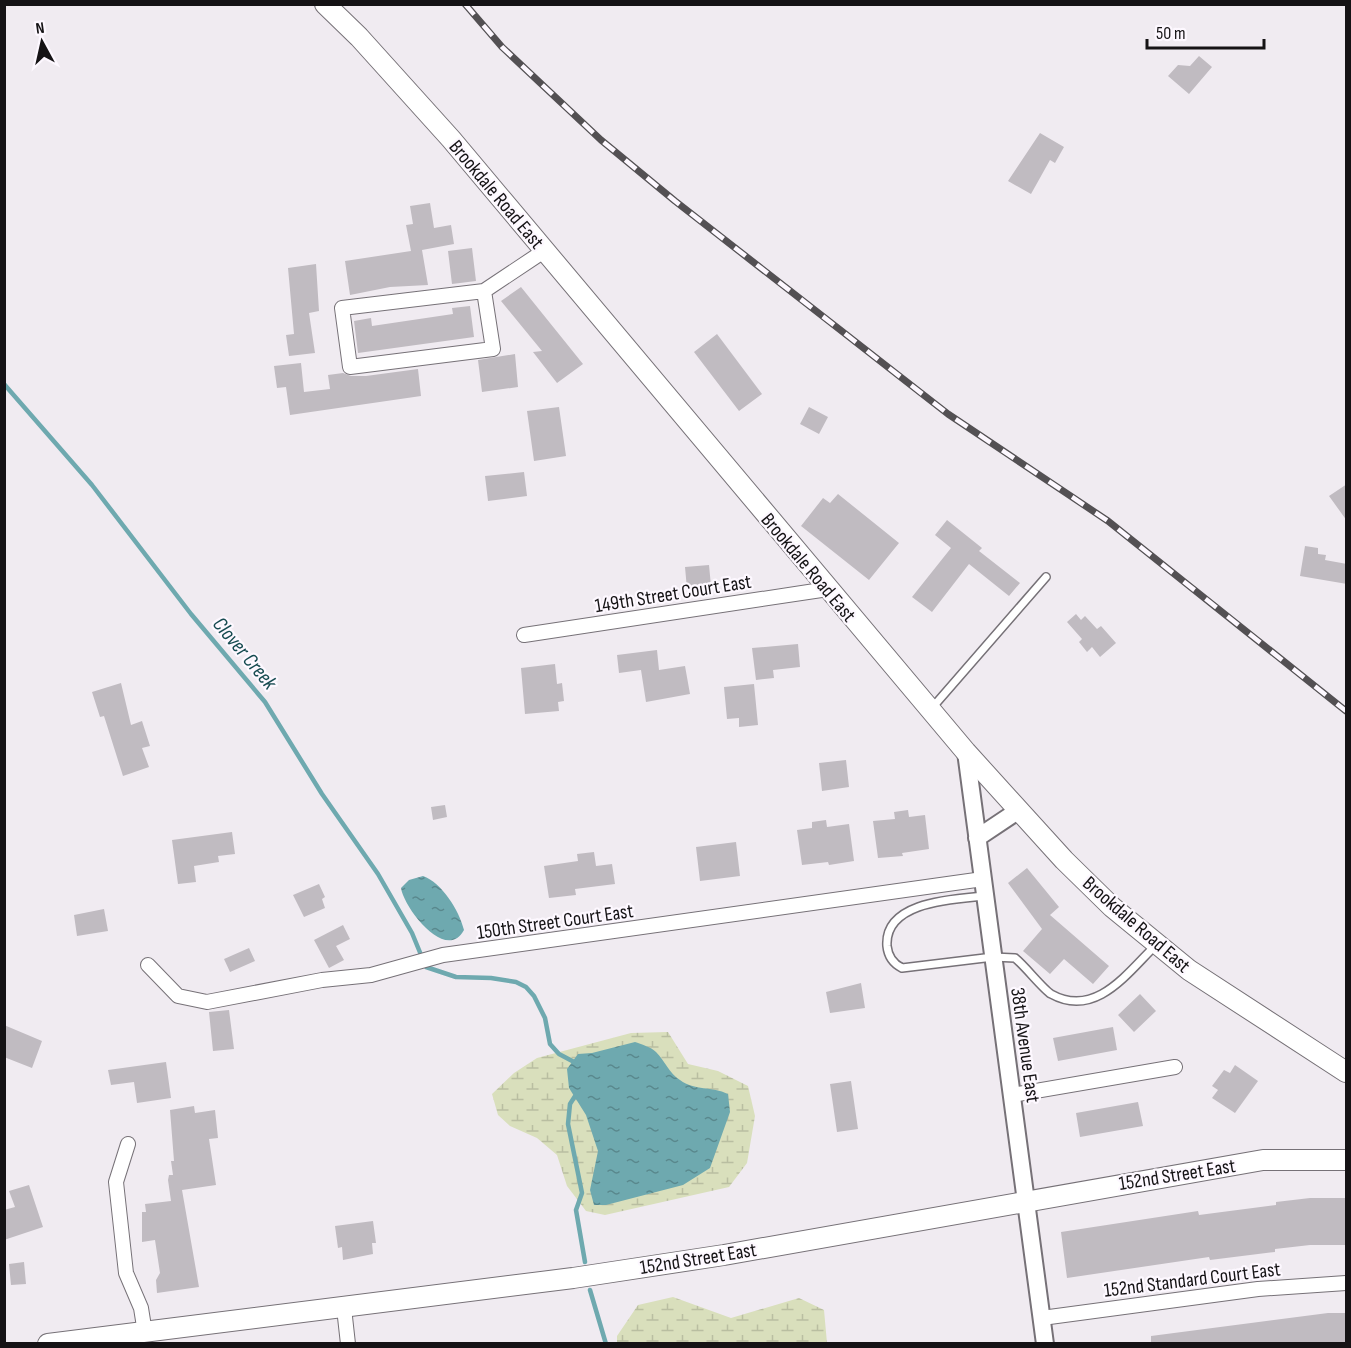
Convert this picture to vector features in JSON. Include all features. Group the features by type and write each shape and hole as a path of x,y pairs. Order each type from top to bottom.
{"main road":[{"name":"Brookdale Road East","path":"325,4 401,82 966,752 1104,899 1189,970 1347,1072"},
{"name":"152nd Street East","path":"48,1344 573,1278 724,1255 1263,1160 1347,1160"}],"street":[{"path":"484,291 493,349 350,367 342,308 484,291 544,251"},
{"name":"149th Street Court East","path":"524,635 828,589"},
{"name":"38th Avenue East","path":"966,752 1045,1344"},
{"path":"977,838 1019,810"},
{"name":"150th Street Court East","path":"148,965 178,996 207,1002 322,980 371,975 443,956 984,888"},
{"path":"1012,1095 1175,1067"},
{"path":"128,1144 116,1182 126,1273 141,1308 145,1333"},
{"name":"152nd Standard Court East","path":"1042,1318 1279,1287 1347,1283"},
{"path":"344,1308 348,1344"}],"lane":[{"path":"931,710 1046,577"},
{"path":"984,888 933,903 908,912 900,918 889,933 888,952 891,960 902,968 993,957 1015,958 1050,994 1074,1002 1094,998 1119,985 1157,945"}],"green space":[{"path":"668,1032 688,1064 718,1071 748,1086 755,1116 747,1163 729,1187 605,1215 586,1211 567,1186 557,1155 537,1138 510,1126 498,1115 492,1094 514,1073 537,1058 631,1033"},
{"path":"673,1297 731,1318 799,1298 824,1310 827,1343 617,1343 617,1336 638,1305"}],"water":[{"path":"423,876 437,885 454,906 464,930 456,938 447,940 427,929 404,897 401,888 409,880"},
{"path":"635,1042 654,1050 680,1080 728,1094 730,1112 710,1168 683,1185 606,1205 594,1205 590,1190 598,1151 586,1115 569,1088 567,1069 578,1054 592,1053"}],"building":[{"path":"1199,56 1212,67 1189,94 1168,76 1178,65 1190,66"},
{"path":"1040,133 1064,147 1055,163 1050,160 1031,194 1008,181"},
{"path":"430,203 434,228 451,225 454,244 422,250 428,285 390,287 350,295 345,261 411,251 406,225 413,224 410,206"},
{"path":"472,248 476,281 452,284 448,251"},
{"path":"316,264 319,311 309,313 315,353 289,356 286,335 294,334 288,268"},
{"path":"521,287 583,364 557,383 533,352 542,351 501,301"},
{"path":"470,306 474,337 358,353 354,321 371,318 372,326 453,314 452,308"},
{"path":"717,334 762,394 739,411 694,352"},
{"path":"515,354 518,387 482,392 478,360"},
{"path":"301,363 304,392 330,389 328,375 343,373 351,376 366,376 418,369 421,396 290,415 286,387 277,388 274,366"},
{"path":"559,407 566,456 534,461 527,411"},
{"path":"809,407 828,417 819,434 800,424"},
{"path":"524,472 527,496 488,501 485,476"},
{"path":"1347,484 1347,521 1329,496"},
{"path":"838,494 899,543 869,580 801,526 823,498 830,503"},
{"path":"947,520 982,548 979,551 1020,583 1009,596 969,564 932,612 912,597 951,548 935,535"},
{"path":"1305,546 1318,548 1318,554 1326,555 1325,560 1347,564 1347,584 1300,576"},
{"path":"709,565 711,586 687,589 685,567"},
{"path":"1076,614 1081,620 1085,616 1097,629 1101,626 1116,643 1100,657 1092,647 1087,652 1079,642 1082,639 1067,622"},
{"path":"798,644 800,667 773,670 774,678 756,680 752,648"},
{"path":"657,650 659,670 685,666 690,694 646,702 641,670 619,673 617,655"},
{"path":"555,664 557,684 562,683 564,701 558,702 559,711 525,714 521,668"},
{"path":"121,683 131,725 142,721 150,746 142,748 149,767 123,776 104,716 100,717 92,692"},
{"path":"754,684 758,725 739,727 739,718 727,719 724,687"},
{"path":"846,760 849,787 822,791 819,763"},
{"path":"445,805 447,817 433,820 431,807"},
{"path":"908,810 909,817 925,815 929,849 902,853 903,856 878,858 873,821 895,819 894,812"},
{"path":"826,820 827,827 849,824 854,861 829,865 828,862 802,865 797,830 812,828 812,822"},
{"path":"232,832 235,854 218,856 219,862 194,866 196,882 178,884 172,840"},
{"path":"736,842 740,876 700,881 696,847"},
{"path":"594,852 596,866 612,864 615,884 575,889 576,895 549,898 544,866 578,861 577,854"},
{"path":"1027,868 1059,907 1050,915 1109,966 1093,984 1064,959 1050,974 1023,951 1042,929 1008,883"},
{"path":"319,884 325,897 322,899 325,908 304,917 293,895"},
{"path":"104,909 108,931 77,936 74,915"},
{"path":"343,925 350,939 336,946 344,960 329,968 314,940"},
{"path":"249,948 255,961 230,972 224,959"},
{"path":"861,983 865,1008 830,1013 826,992"},
{"path":"1140,994 1156,1011 1134,1032 1118,1015"},
{"path":"229,1010 234,1049 213,1051 209,1012"},
{"path":"4,1025 42,1041 32,1068 4,1057"},
{"path":"1113,1027 1117,1050 1058,1061 1053,1038"},
{"path":"166,1062 171,1098 137,1103 134,1082 111,1085 108,1070"},
{"path":"1235,1065 1258,1081 1235,1113 1212,1098 1218,1090 1212,1086 1224,1070 1230,1073"},
{"path":"851,1081 858,1129 837,1132 830,1084"},
{"path":"1138,1102 1143,1126 1080,1137 1076,1113"},
{"path":"194,1106 195,1113 215,1110 218,1138 209,1139 216,1185 182,1190 199,1287 157,1293 156,1280 160,1273 155,1240 142,1242 142,1212 146,1212 145,1204 171,1201 168,1180 169,1175 173,1175 171,1161 174,1161 170,1110"},
{"path":"29,1185 43,1227 4,1240 4,1210 15,1207 9,1191"},
{"path":"1310,1198 1347,1198 1347,1245 1310,1245 1275,1249 1275,1252 1210,1260 1209,1257 1067,1278 1061,1232 1198,1211 1199,1215 1276,1205 1276,1202"},
{"path":"373,1221 376,1243 372,1243 373,1254 343,1260 342,1247 338,1248 335,1226"},
{"path":"24,1262 26,1284 11,1285 9,1264"},
{"path":"1328,1313 1347,1313 1347,1344 1151,1344 1151,1336"}],"waterway":[{"name":"Clover Creek","path":"4,384 92,485 191,614 265,702 322,794 378,874 412,933 426,967 456,977 491,978 516,982 526,987 534,996 545,1018 550,1044 559,1054 576,1063"},
{"path":"577,1093 570,1104 568,1124 582,1193 576,1210 585,1262"},
{"path":"590,1290 606,1344"}],"railway":[{"path":"465,4 502,47 601,140 675,201 948,414 1108,521 1346,711"}]}
